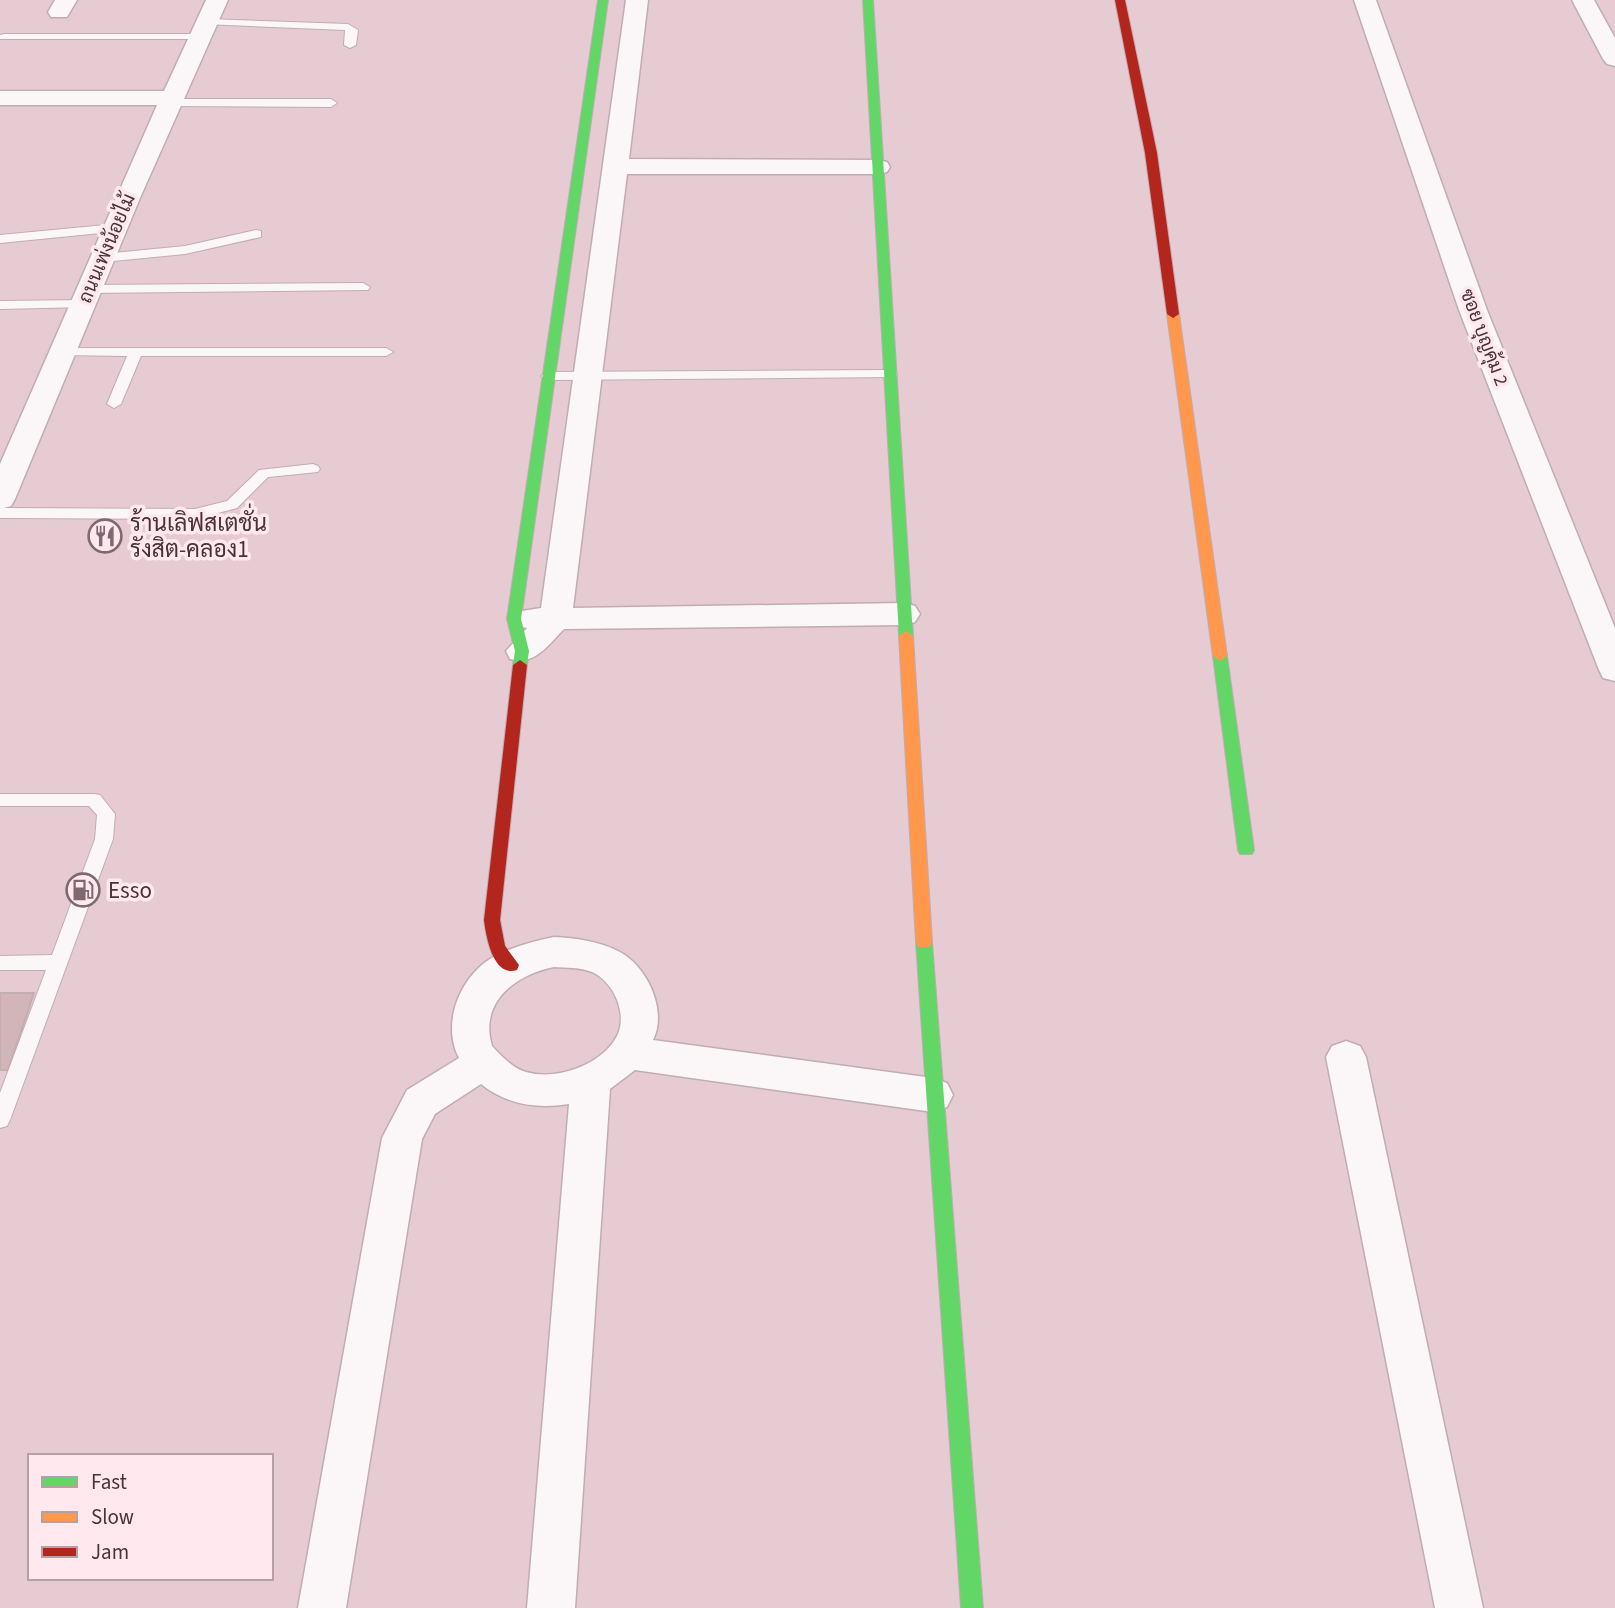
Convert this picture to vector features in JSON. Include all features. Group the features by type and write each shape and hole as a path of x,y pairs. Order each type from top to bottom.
{"street":[{"path":"511,965 497,948 492,920 522,651 514,619 603,0"},
{"path":"522,651 556,618 637,0"},
{"path":"868,0 933,1096 972,1608"},
{"path":"1120,0 1151,153 1246,850"},
{"name":"ซอย บุญคุ้ม 2","path":"1365,0 1473,310 1615,670"},
{"path":"1583,0 1615,59"},
{"name":"ถนนเพ่งน้อยไม้","path":"0,499 209,20"},
{"path":"0,98 172,101"},
{"path":"615,166 878,167"},
{"path":"514,619 904,614"},
{"path":"554,952 583,954 608,963 631,985 640,1008 638,1030 627,1053 607,1073 591,1082 571,1088 541,1091 512,1085 482,1064 471,1042 474,1004 488,982 511,965 554,952"},
{"path":"627,1053 933,1096"},
{"path":"1346,1057 1459,1608"},
{"path":"322,1608 402,1138 421,1102 447,1083 482,1064"},
{"path":"551,1608 591,1082"}],"lane":[{"path":"4,37 209,20 348,27 352,30 351,45"},
{"path":"172,101 331,103"},
{"path":"0,239 116,228"},
{"path":"103,258 185,250 256,234"},
{"path":"0,305 86,297 363,288"},
{"path":"64,352 386,352"},
{"path":"114,404 136,352"},
{"path":"548,376 890,374"},
{"path":"0,513 195,514 232,505 264,473 313,469"},
{"path":"0,800 94,800 106,814 104,839 0,1120"},
{"path":"0,963 58,962"}],"building":[{"path":"0,993 34,993 8,1070 0,1070"}],"traffic: fast":[{"path":"520,665 522,651 514,619 603,0"},
{"path":"868,0 906,636"},
{"path":"1220,656 1246,850"},
{"path":"924,942 972,1608"}],"traffic: slow":[{"path":"1173,314 1220,656"},
{"path":"906,636 924,942"}],"traffic: jam":[{"path":"1120,0 1151,153 1173,314"},
{"path":"511,965 497,948 492,920 520,665"}],"place":[{"name":"ร้านเลิฟสเตชั่น รังสิต-คลอง1","path":"105,536"},
{"name":"Esso","path":"83,890"}]}
